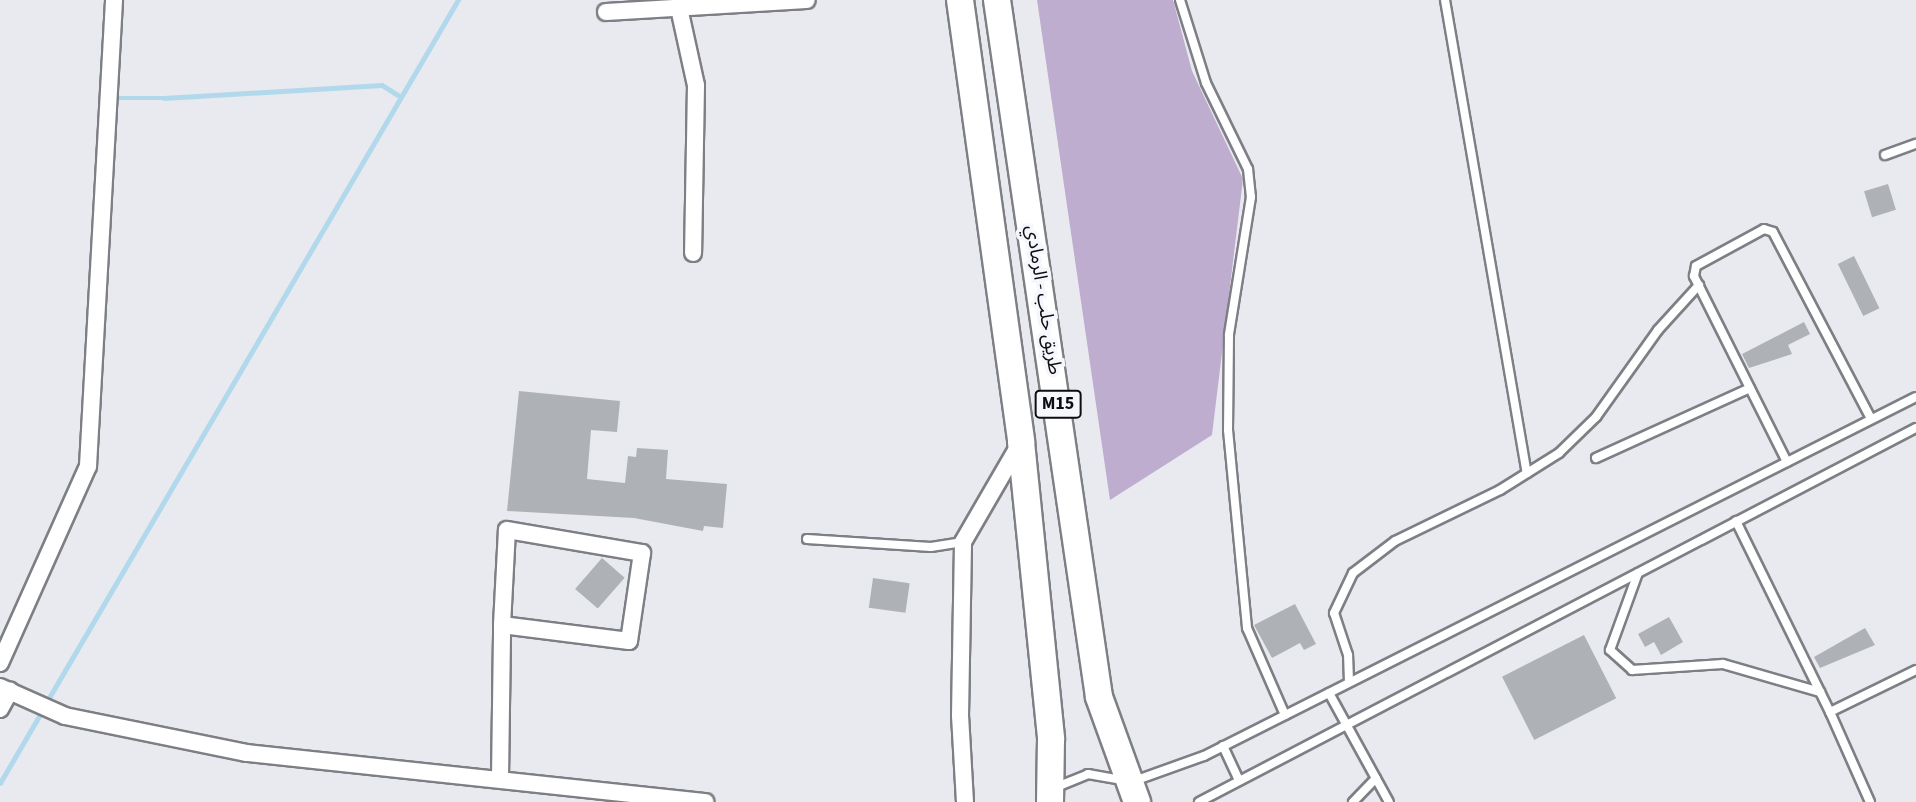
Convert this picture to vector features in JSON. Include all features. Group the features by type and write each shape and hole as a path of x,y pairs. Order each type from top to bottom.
{"highway":[{"name":"طريق حلب - الرمادي","path":"960,0 1021,442 1051,796"},
{"name":"طريق حلب - الرمادي","path":"997,0 1100,697 1134,792"}],"street":[{"path":"0,663 88,466 114,0"},
{"path":"606,12 807,0"},
{"path":"679,8 696,85 693,253"},
{"path":"965,802 960,716 963,542 1021,442"},
{"path":"500,778 502,625 508,530 642,553 629,641 502,625"},
{"path":"0,709 5,689 65,716 247,753 705,802"}],"lane":[{"path":"1180,0 1206,83 1248,169 1251,197 1229,335 1228,430 1247,628 1285,715"},
{"path":"1446,0 1527,473"},
{"path":"1885,155 1916,144"},
{"path":"1787,462 1699,285 1696,267 1764,229 1773,232 1871,419"},
{"path":"1349,682 1348,654 1334,613 1353,573 1395,541 1527,473 1559,453 1596,417 1658,330 1699,285"},
{"path":"1596,458 1750,387"},
{"path":"1051,796 1088,774 1134,792 1916,397"},
{"path":"1199,802 1916,428"},
{"path":"1736,521 1830,712 1870,802"},
{"path":"807,539 931,547 963,542"},
{"path":"1638,573 1609,650 1632,670 1723,664 1820,692"},
{"path":"1830,712 1916,670"},
{"path":"1329,693 1389,802"},
{"path":"1223,746 1239,781"},
{"path":"1354,802 1376,778"}],"shaded area":[{"path":"1037,0 1173,0 1192,71 1243,179 1212,435 1110,500"}],"building":[{"path":"1888,184 1896,210 1872,217 1864,191"},
{"path":"1854,256 1879,308 1863,316 1838,264"},
{"path":"1804,322 1810,334 1788,345 1792,354 1749,368 1742,354"},
{"path":"519,391 620,401 617,432 591,430 587,479 625,483 628,456 636,457 637,448 668,450 666,479 727,484 723,528 704,526 703,531 634,518 507,511"},
{"path":"602,558 625,578 598,609 575,589"},
{"path":"873,578 910,583 905,613 869,608"},
{"path":"1295,604 1316,644 1304,650 1300,643 1272,658 1254,625"},
{"path":"1669,617 1683,642 1661,655 1654,642 1645,647 1638,634"},
{"path":"1865,628 1875,645 1820,668 1814,657"},
{"path":"1584,635 1616,698 1534,740 1502,677"}],"waterway":[{"path":"46,703 458,0"},
{"path":"116,93 116,98 164,98 382,85 401,97"},
{"path":"0,783 42,711"}]}
